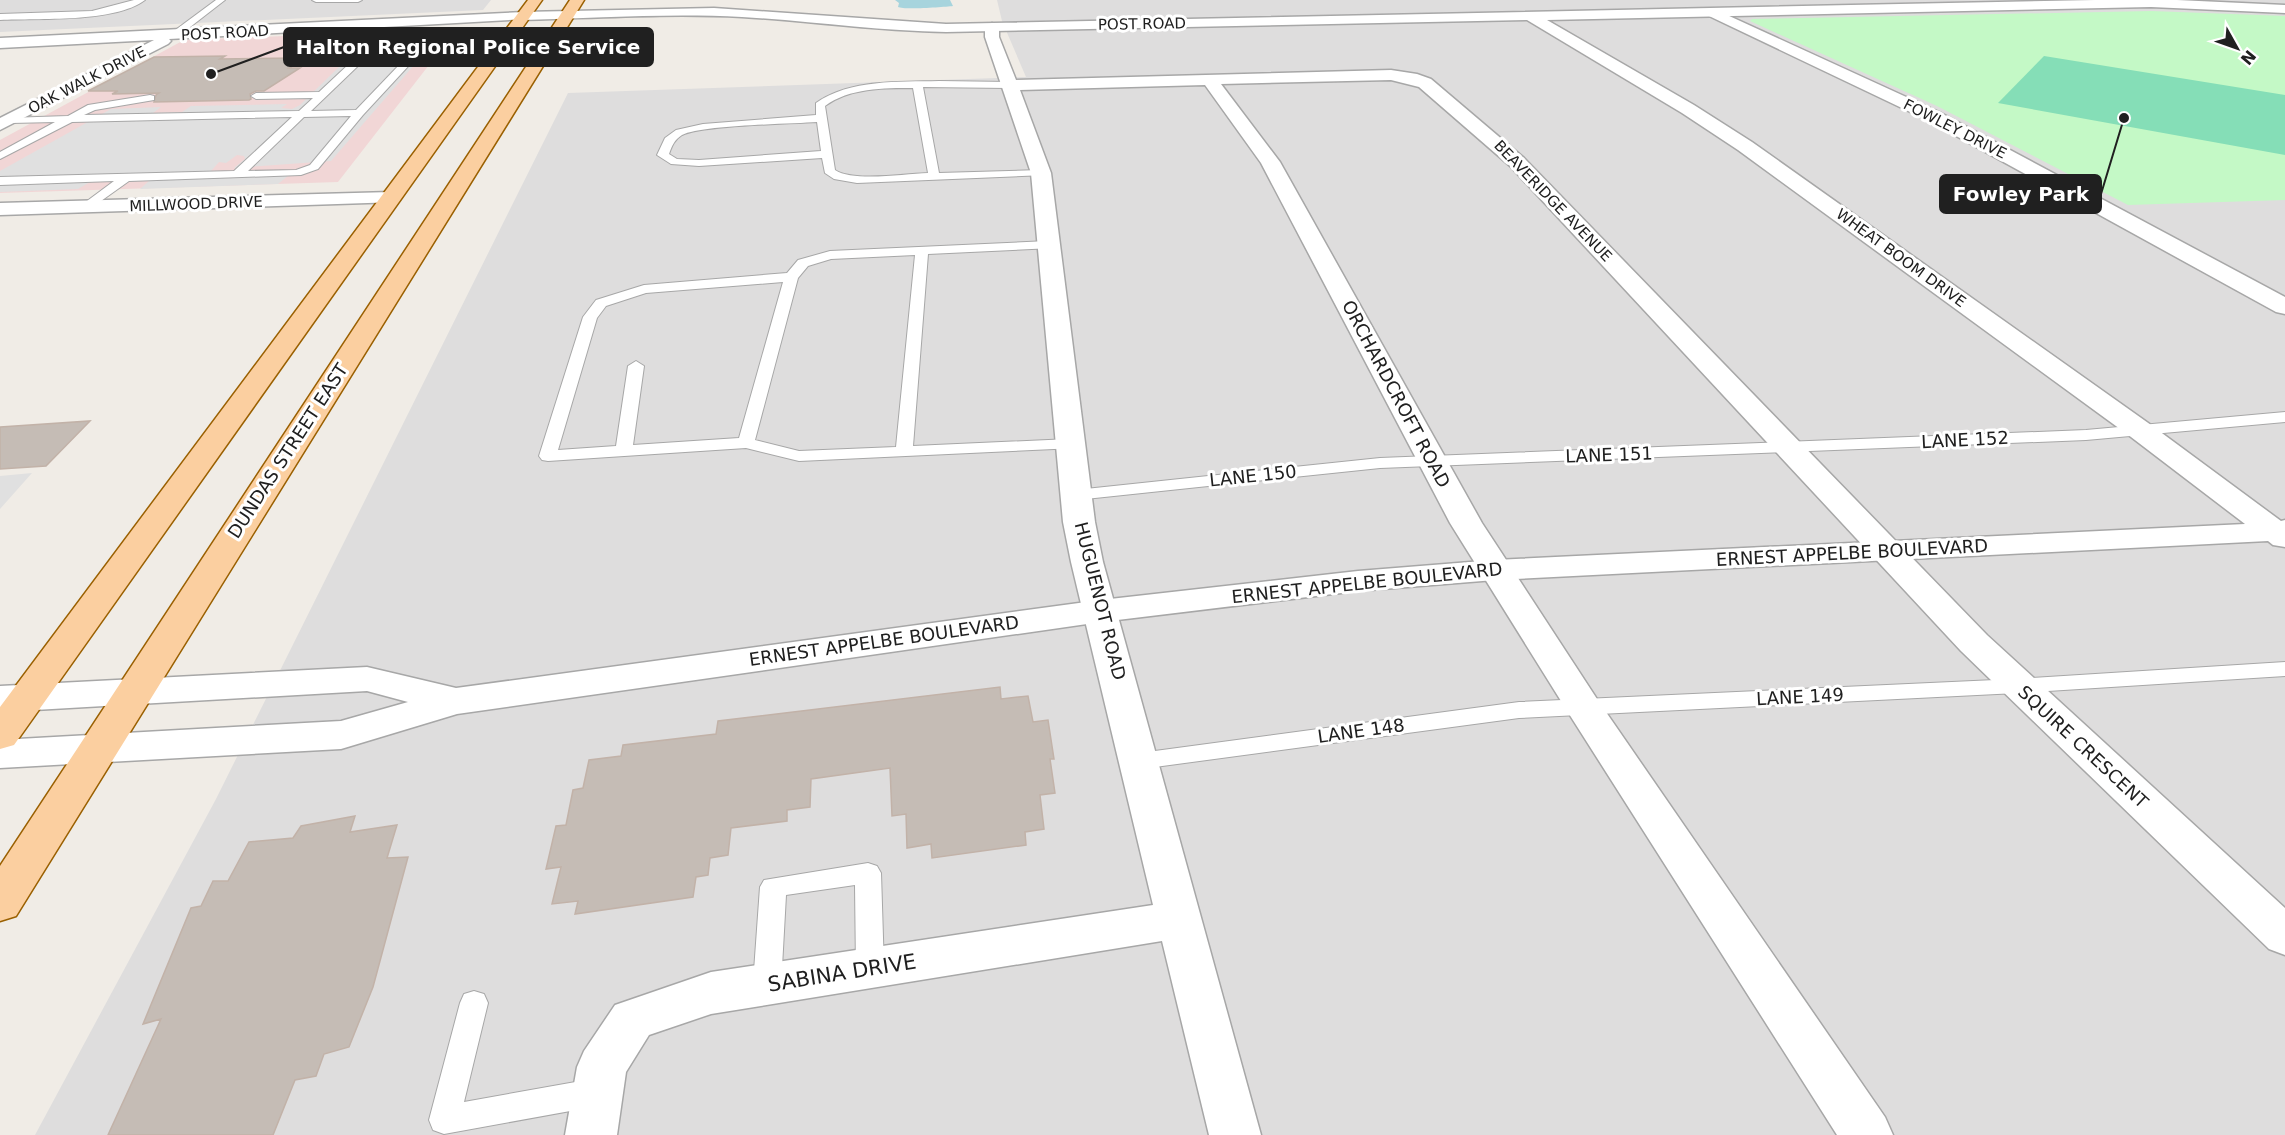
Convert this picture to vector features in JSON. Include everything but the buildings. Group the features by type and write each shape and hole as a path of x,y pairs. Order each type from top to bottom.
{"main road":[{"path":"0,735 14,699 391,198 529,8"},
{"name":"DUNDAS STREET EAST","path":"0,903 572,8"}],"street":[{"name":"WHEAT BOOM DRIVE","path":"1502,0 1688,109 1745,146 2281,533"},
{"name":"POST ROAD","path":"0,43 173,36 529,8 712,12 890,27 992,27 2151,3 2285,9"},
{"name":"FOWLEY DRIVE","path":"1714,13 1954,127 2285,307"},
{"name":"HUGUENOT ROAD","path":"992,27 992,37 1041,173 1070,444 1083,542 1235,1135"},
{"name":"OAK WALK DRIVE","path":"5,123 173,36"},
{"name":"BEAVERIDGE AVENUE","path":"1009,85 1391,75 1417,79 1425,83 1517,162 1886,552"},
{"name":"ORCHARDCROFT ROAD","path":"1209,79 1270,162 1431,462 1495,570 1584,708"},
{"name":"MILLWOOD DRIVE","path":"0,209 391,198"},
{"name":"ERNEST APPELBE BOULEVARD","path":"0,754 340,735 455,701 1101,611 1358,581 1495,570 2281,533"},
{"name":"SQUIRE CRESCENT","path":"1886,552 2017,686 2285,936"},
{"name":"ERNEST APPELBE BOULEVARD","path":"14,699 367,679 455,701"},
{"path":"1584,708 1868,1135"},
{"name":"SABINA DRIVE","path":"594,1113 602,1067 632,1020 711,993 1179,920"}],"lane":[{"path":"0,17 97,12 129,6 141,0"},
{"path":"173,36 221,0"},
{"path":"316,0 358,0"},
{"path":"0,181 297,173 314,167 359,113 410,59 321,61"},
{"path":"237,175 303,115 358,60"},
{"path":"1009,85 863,88 836,93 820,105 829,171 838,177 858,179 1041,173"},
{"path":"918,86 934,176"},
{"path":"256,96 322,95"},
{"path":"0,156 92,107 150,98"},
{"path":"5,123 68,118 359,113"},
{"path":"822,118 703,127 680,132 669,140 663,155 675,162 699,163 826,154"},
{"path":"87,207 126,178"},
{"path":"746,443 791,277 802,263 831,255 1048,245"},
{"path":"904,452 922,251"},
{"path":"791,277 644,290 601,303 590,317 548,456 746,443 762,445 783,454 799,456 1070,444"},
{"path":"624,451 636,366"},
{"name":"LANE 152","path":"1788,448 2141,431 2285,417"},
{"name":"LANE 151","path":"1431,462 1788,448"},
{"name":"LANE 150","path":"1076,495 1380,463 1431,462"},
{"name":"LANE 149","path":"1584,708 2017,686 2285,669"},
{"name":"LANE 148","path":"1140,761 1519,710 1584,708"},
{"path":"767,985 772,887 868,873 870,969"},
{"path":"474,1003 444,1120 594,1113"}],"shaded area":[{"path":"0,0 491,0 483,10 0,32"},
{"path":"997,0 2285,0 2285,1135 35,1135 216,799 568,93 1026,77 1002,21"},
{"path":"457,29 338,182 0,193 0,140 184,40"},
{"path":"410,32 407,36 422,36 407,44 283,50 299,37"},
{"path":"415,64 331,161 234,168 245,159 244,156 237,155 226,163 219,162 211,171 294,171 278,184 140,189 149,181 90,182 78,189 0,192 0,171 111,109 161,107 153,113 182,112 191,106 287,104 281,108 292,109 300,105 339,67"},
{"path":"32,473 0,509 0,476"}],"green space":[{"path":"2151,11 2285,16 2285,200 2128,205 1937,106 1750,21 1752,19"},
{"path":"2044,56 2285,95 2285,155 1998,103"}],"water":[{"path":"895,0 950,0 953,6 902,8 898,7 899,3"}],"place":[{"name":"Halton Regional Police Service","path":"211,74"},
{"name":"Fowley Park","path":"2124,118"}]}
